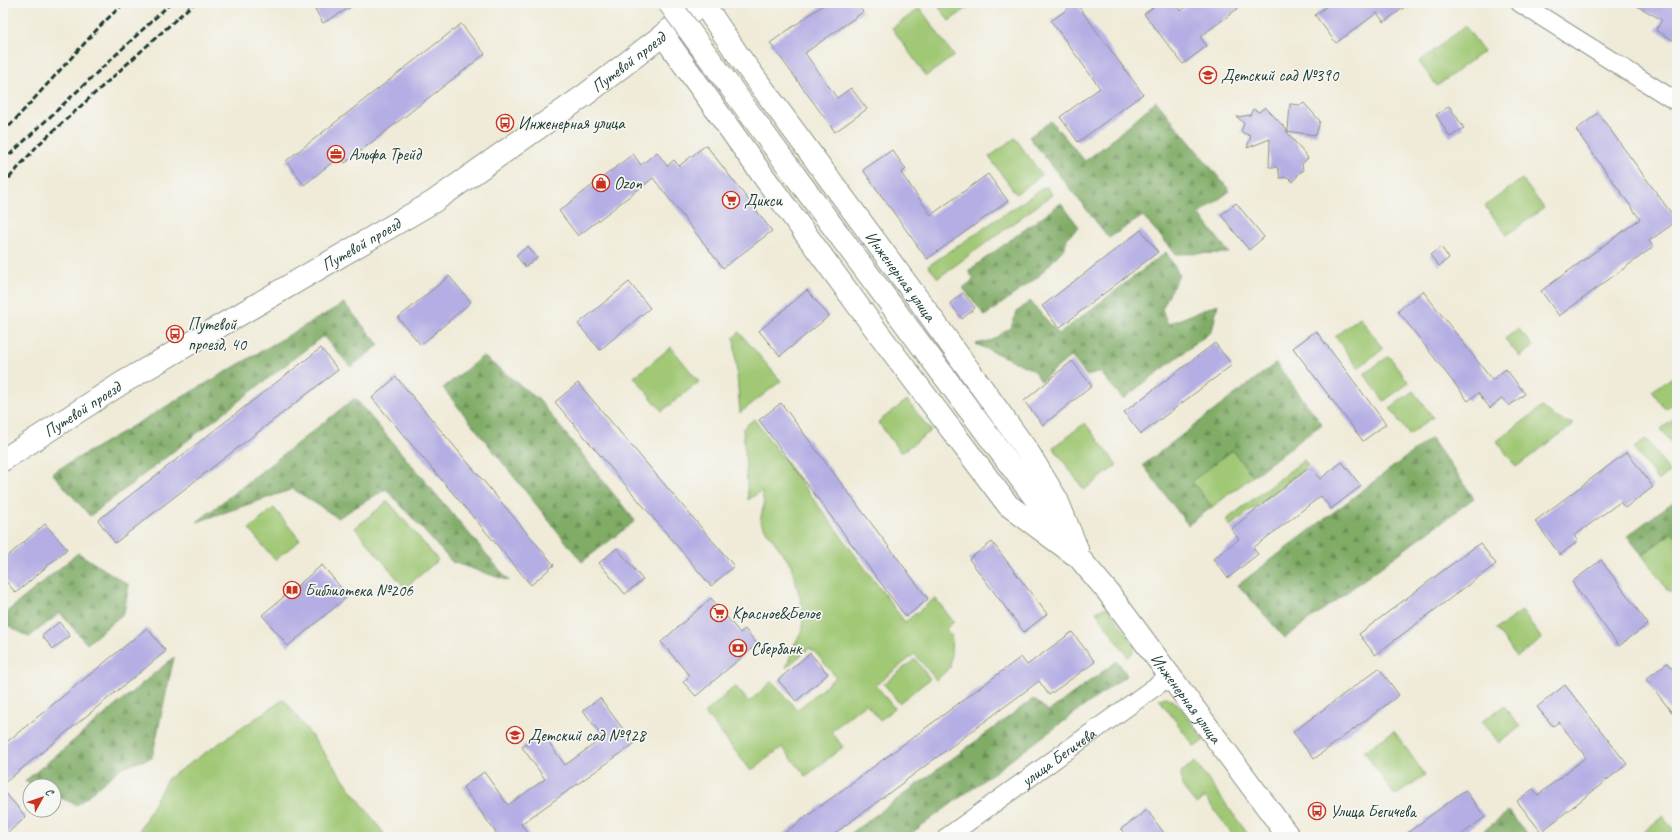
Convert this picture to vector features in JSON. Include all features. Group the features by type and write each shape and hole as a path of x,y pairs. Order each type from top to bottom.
{"street":[{"path":"669,3 796,177 1081,560"},
{"name":"Путевой проезд","path":"3,460 122,383 433,202 585,95 703,3"},
{"name":"Инженерная улица","path":"703,3 738,55 909,287 1028,452 1057,500 1081,560"},
{"path":"1520,3 1677,102"},
{"name":"Инженерная улица","path":"663,35 756,166 870,322 1008,505 1081,560 1108,592 1289,837"},
{"name":"улица Бегичева","path":"947,837 1170,676"}],"green space":[{"path":"936,3 975,3 949,21"},
{"path":"920,8 954,56 926,76 892,28"},
{"path":"1465,26 1484,51 1437,86 1419,62"},
{"path":"1156,101 1230,191 1199,214 1229,253 1176,254 1143,216 1109,238 1029,137 1051,121 1085,161 1105,146"},
{"path":"1015,138 1042,175 1016,194 989,157"},
{"path":"1522,179 1544,208 1507,235 1485,206"},
{"path":"1046,186 1052,195 938,278 928,266"},
{"path":"1061,203 1079,227 1067,238 1065,247 1039,276 985,316 963,288 974,279 968,271"},
{"path":"1166,252 1179,274 1162,309 1168,324 1218,304 1212,331 1123,399 1100,372 1087,376 1071,356 1041,381 1033,370 976,344 993,340 1011,327 1017,312 1030,301 1059,334"},
{"path":"344,303 379,345 351,367 323,336 90,516 52,473"},
{"path":"1360,317 1383,349 1358,368 1335,336"},
{"path":"1518,328 1533,346 1520,357 1505,339"},
{"path":"739,332 781,381 740,413 734,337"},
{"path":"671,347 699,382 662,411 634,377"},
{"path":"483,356 539,400 635,521 582,562 443,388"},
{"path":"1389,356 1409,383 1384,401 1364,374"},
{"path":"1276,363 1322,424 1253,476 1232,450 1192,481 1212,507 1188,525 1143,465"},
{"path":"1677,374 1677,400 1665,409 1652,391"},
{"path":"1413,391 1433,417 1409,435 1390,408"},
{"path":"355,398 509,581 452,562 386,489 338,518 293,489 197,522"},
{"path":"907,400 931,431 901,453 878,422"},
{"path":"1542,407 1556,418 1574,424 1516,467 1497,441"},
{"path":"754,419 905,622 935,598 954,622 946,629 952,638 950,668 936,680 915,654 876,685 894,708 880,721 866,703 831,731 843,747 806,776 782,747 751,771 705,713 735,686 749,702 772,681 797,710 836,677 814,651 809,648 786,668 794,645 803,629 801,601 791,565 760,522 764,503 761,491 748,500 743,428"},
{"path":"1673,420 1677,425 1677,451 1661,429"},
{"path":"1085,423 1117,465 1084,490 1053,447"},
{"path":"1431,438 1474,498 1285,638 1238,585"},
{"path":"1646,439 1670,472 1658,481 1634,448"},
{"path":"1233,450 1253,476 1212,507 1191,481"},
{"path":"1304,460 1308,466 1230,526 1226,520"},
{"path":"1677,499 1677,537 1672,532 1642,555 1627,536"},
{"path":"388,501 438,560 405,588 355,528"},
{"path":"274,508 300,540 275,560 249,529"},
{"path":"1673,532 1677,537 1677,586 1669,592 1642,555"},
{"path":"78,553 129,585 124,613 87,644 60,613 29,637 3,623 3,615"},
{"path":"1104,608 1108,608 1135,646 1132,654 1128,657 1096,612"},
{"path":"1522,611 1542,639 1517,657 1496,629"},
{"path":"174,657 152,758 122,767 77,805 62,798 62,778 29,778"},
{"path":"915,659 930,679 899,703 884,684"},
{"path":"1117,661 1127,675 906,837 846,837 1033,699 1049,711"},
{"path":"1166,697 1178,704 1204,740 1195,747 1159,699"},
{"path":"284,699 385,835 383,837 138,837 137,835 167,779"},
{"path":"1504,706 1520,727 1499,743 1482,721"},
{"path":"1394,731 1425,775 1395,796 1364,751"},
{"path":"1195,762 1250,837 1234,837 1205,797 1196,804 1182,786 1181,772"},
{"path":"1509,811 1529,837 1476,837"},
{"path":"1663,816 1677,834 1677,837 1637,837"}],"building":[{"path":"325,3 358,3 323,23 315,9"},
{"path":"826,3 856,3 863,12 805,53 837,98 851,88 867,109 835,132 770,43"},
{"path":"1076,3 1143,94 1078,142 1060,117 1100,88 1051,21"},
{"path":"1159,3 1175,3 1181,11 1192,3 1245,3 1200,37 1207,46 1183,64 1144,14"},
{"path":"1331,3 1410,3 1384,22 1377,13 1336,43 1315,15"},
{"path":"1632,3 1677,3 1677,33 1673,40 1656,30 1662,20"},
{"path":"461,24 485,54 345,163 339,157 304,185 286,161"},
{"path":"1304,103 1320,121 1316,135 1286,131 1308,158 1302,164 1303,171 1300,172 1293,182 1288,177 1280,178 1278,167 1269,167 1270,139 1247,148 1251,136 1241,132 1244,123 1237,117 1250,115 1253,109 1259,112 1265,107 1288,131 1290,104 1301,105"},
{"path":"1449,106 1464,128 1450,137 1436,115"},
{"path":"1598,113 1677,221 1649,241 1653,247 1559,316 1541,291 1640,219 1576,130"},
{"path":"706,145 772,231 723,268 653,178 578,236 559,211 633,154 641,165 657,152 667,166 674,160 679,166"},
{"path":"892,150 906,169 901,173 931,215 988,174 1008,201 927,259 863,170"},
{"path":"1236,203 1264,237 1249,250 1221,215"},
{"path":"1141,230 1158,252 1059,328 1042,306"},
{"path":"528,246 537,258 525,267 516,255"},
{"path":"1441,247 1449,258 1439,266 1430,255"},
{"path":"449,276 471,302 421,345 398,318"},
{"path":"629,282 650,308 600,350 578,324"},
{"path":"807,290 829,316 780,356 759,331"},
{"path":"1423,291 1492,380 1506,369 1525,394 1509,406 1502,398 1490,408 1478,393 1468,401 1398,311"},
{"path":"963,293 975,308 962,319 950,303"},
{"path":"1316,331 1386,424 1363,441 1293,348"},
{"path":"1215,343 1232,365 1141,434 1124,412"},
{"path":"321,348 338,370 115,543 98,520"},
{"path":"1072,361 1092,386 1043,425 1024,401"},
{"path":"396,377 554,565 531,585 372,398"},
{"path":"578,383 734,566 711,586 555,402"},
{"path":"781,403 928,599 906,617 759,420"},
{"path":"1627,452 1653,487 1625,508 1620,502 1574,536 1578,541 1560,555 1535,521"},
{"path":"1342,462 1361,486 1331,509 1321,496 1253,548 1258,554 1228,578 1213,559 1239,539 1231,529 1310,467 1320,479"},
{"path":"45,524 67,549 16,593 3,578 3,560"},
{"path":"992,542 1047,614 1024,632 969,559"},
{"path":"1480,543 1496,564 1375,655 1359,634"},
{"path":"617,548 643,580 625,594 599,563"},
{"path":"1601,560 1648,624 1619,646 1572,582"},
{"path":"322,565 348,596 288,646 262,615"},
{"path":"711,598 740,633 745,629 757,644 696,696 683,682 690,676 661,642"},
{"path":"59,622 70,636 53,649 42,636"},
{"path":"147,628 166,651 3,784 3,745"},
{"path":"1072,632 1095,662 1049,695 1039,681 830,837 779,837 1021,657 1027,665"},
{"path":"810,653 828,674 796,701 778,680"},
{"path":"1667,663 1677,675 1677,719 1646,679"},
{"path":"1379,668 1399,695 1314,759 1293,732"},
{"path":"1565,685 1627,764 1541,832 1517,801 1533,789 1538,795 1586,757 1559,722 1553,726 1537,707"},
{"path":"600,698 634,744 521,824 531,837 499,837 463,787 484,772 508,805 545,779 522,747 542,733 565,765 603,738 583,710"},
{"path":"3,790 22,812 22,818 25,818 3,837"},
{"path":"1465,790 1485,817 1458,837 1402,837"},
{"path":"1147,810 1167,837 1127,837 1121,829"}],"railway":[{"path":"3,133 102,24 124,3"},
{"path":"3,161 171,3"},
{"path":"3,185 38,145 194,3"}],"place":[{"name":"Детский сад №390","path":"1208,75"},
{"name":"Инженерная улица","path":"505,123"},
{"name":"Альфа Трейд","path":"336,154"},
{"name":"Ozon","path":"601,183"},
{"name":"Дикси","path":"731,200"},
{"name":"Путевой проезд, 40","path":"175,334"},
{"name":"Библиотека №206","path":"292,590"},
{"name":"Красное&Белое","path":"719,613"},
{"name":"Сбербанк","path":"738,648"},
{"name":"Детский сад №928","path":"515,735"},
{"name":"Улица Бегичева","path":"1317,811"}]}
